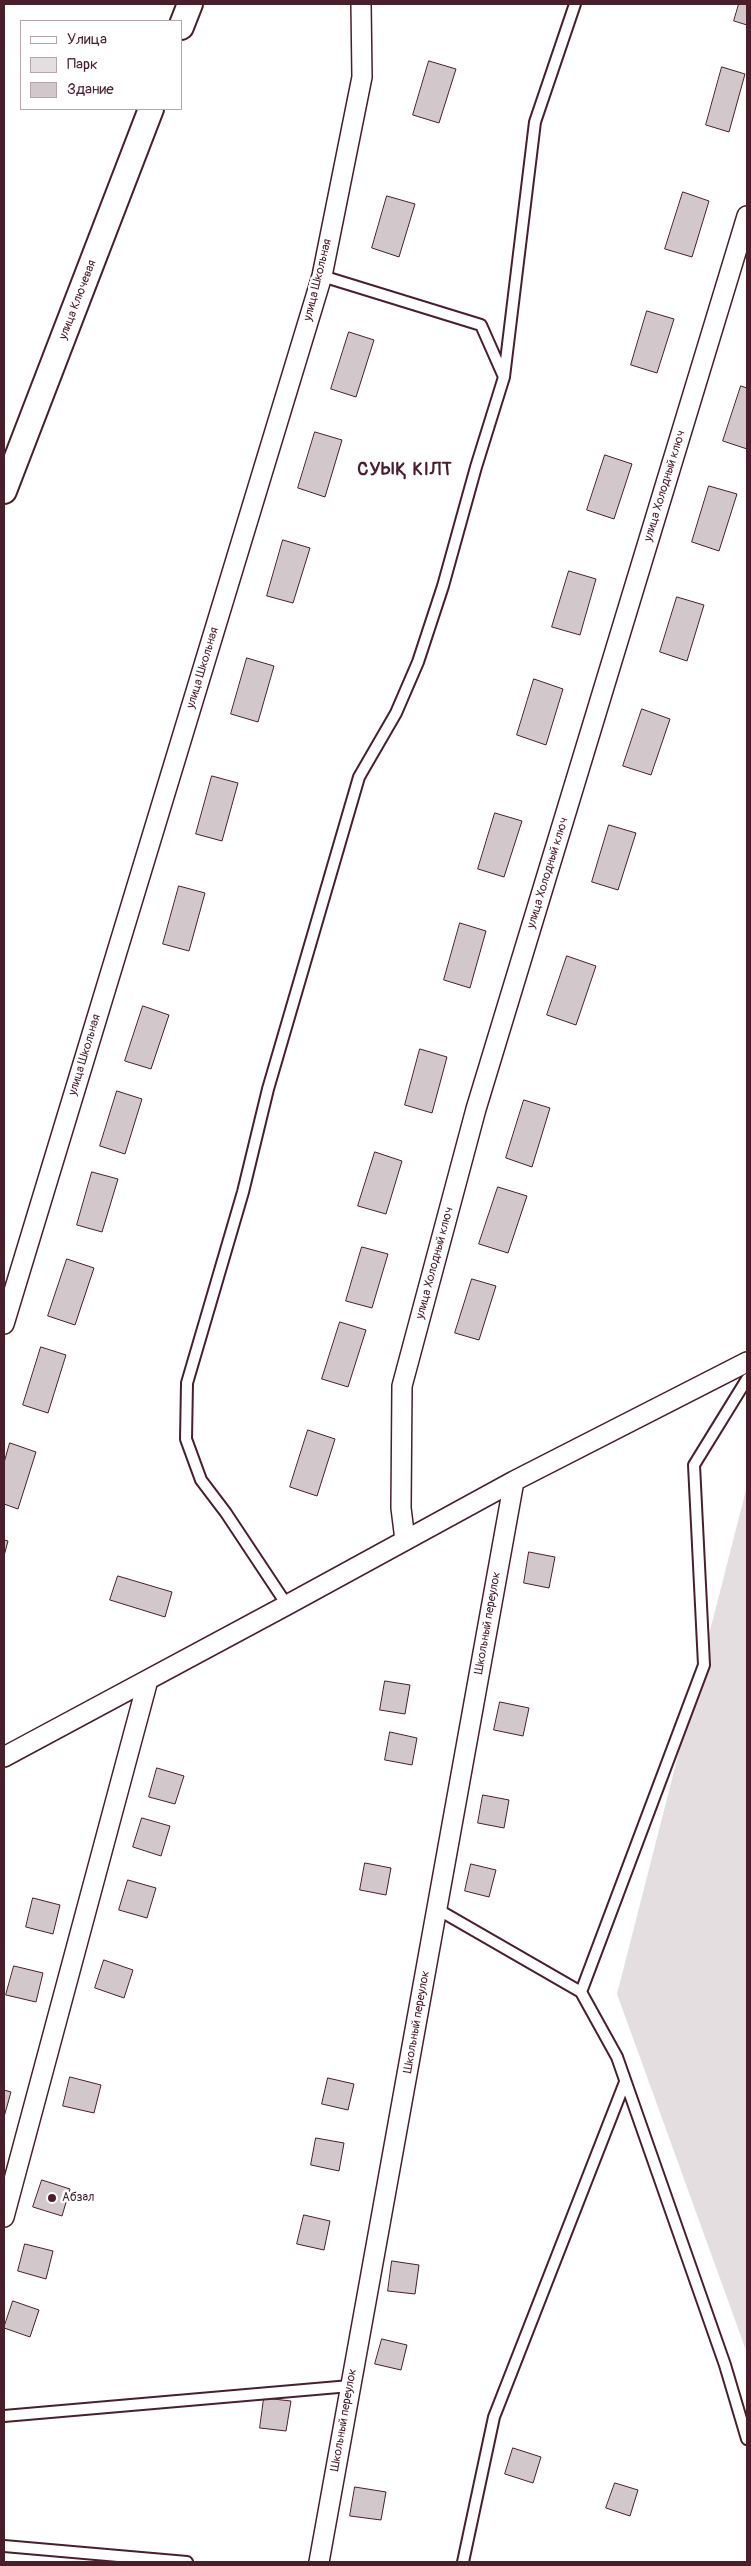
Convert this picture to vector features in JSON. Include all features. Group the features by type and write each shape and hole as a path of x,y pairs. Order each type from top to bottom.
{"street":[{"path":"182,24 190,4"},
{"name":"улица Школьная","path":"4,1324 322,276 362,77 361,4"},
{"name":"улица Ключевая","path":"4,490 151,110"},
{"name":"улица Холодный ключ","path":"405,1540 401,1508 402,1386 476,1110 747,216"},
{"path":"4,1757 514,1481 747,1362"},
{"name":"Школьный переулок","path":"319,2562 514,1481"},
{"path":"4,2217 148,1680"}],"lane":[{"path":"288,1605 226,1513 201,1480 186,1439 186,1383 243,1192 268,1089 359,777 396,713 418,662 443,586 476,467 504,377 535,122 575,4"},
{"path":"322,276 481,325 504,377"},
{"path":"581,1992 704,1665 694,1465 747,1379"},
{"path":"437,1909 581,1992 617,2057 725,2365 747,2439"},
{"path":"463,2562 494,2417 626,2082"},
{"path":"4,2416 350,2386"},
{"path":"4,2546 187,2562"}],"green space":[{"path":"747,1486 747,2353 617,1994"}],"building":[{"path":"739,4 747,4 747,25 734,21"},
{"path":"429,61 456,69 439,123 413,115"},
{"path":"722,67 745,74 729,132 706,125"},
{"path":"683,192 709,201 692,257 665,249"},
{"path":"387,196 415,204 399,257 372,248"},
{"path":"647,311 674,319 657,373 631,365"},
{"path":"349,332 374,340 356,397 331,389"},
{"path":"741,386 747,388 747,449 723,441"},
{"path":"315,432 342,440 325,497 298,488"},
{"path":"605,455 632,464 614,519 587,510"},
{"path":"709,486 737,494 719,551 692,542"},
{"path":"283,540 310,548 293,603 267,596"},
{"path":"569,571 596,579 580,635 552,627"},
{"path":"677,597 704,605 687,661 660,652"},
{"path":"247,658 274,666 258,722 231,714"},
{"path":"534,679 563,689 546,745 517,735"},
{"path":"642,709 670,719 651,775 623,766"},
{"path":"212,776 238,783 222,841 196,834"},
{"path":"495,813 522,821 504,877 478,869"},
{"path":"609,825 636,833 618,890 592,882"},
{"path":"179,886 205,893 189,951 163,944"},
{"path":"460,923 486,931 470,988 444,980"},
{"path":"567,956 596,966 576,1025 547,1015"},
{"path":"143,1006 169,1015 151,1069 125,1061"},
{"path":"420,1049 447,1057 432,1113 405,1105"},
{"path":"117,1091 142,1099 125,1154 100,1146"},
{"path":"524,1100 550,1108 532,1167 506,1158"},
{"path":"375,1152 402,1161 386,1214 358,1206"},
{"path":"92,1172 118,1179 102,1232 77,1225"},
{"path":"498,1187 527,1196 508,1253 479,1244"},
{"path":"362,1247 388,1254 372,1308 346,1301"},
{"path":"67,1259 94,1268 75,1325 48,1316"},
{"path":"472,1279 496,1286 479,1340 455,1333"},
{"path":"340,1322 366,1330 348,1387 322,1379"},
{"path":"41,1347 66,1355 48,1413 23,1405"},
{"path":"308,1430 335,1439 317,1496 290,1487"},
{"path":"10,1443 36,1452 18,1509 4,1504 4,1463"},
{"path":"4,1540 8,1541 4,1556"},
{"path":"529,1552 555,1557 549,1588 524,1583"},
{"path":"118,1576 172,1592 165,1617 110,1600"},
{"path":"385,1681 410,1685 405,1714 380,1710"},
{"path":"500,1702 529,1708 523,1736 494,1730"},
{"path":"390,1732 417,1738 412,1765 385,1760"},
{"path":"157,1768 184,1776 175,1804 149,1797"},
{"path":"483,1795 509,1800 504,1828 478,1823"},
{"path":"142,1818 170,1826 161,1856 133,1847"},
{"path":"365,1863 391,1868 386,1895 360,1890"},
{"path":"471,1864 496,1870 489,1897 465,1891"},
{"path":"128,1880 156,1888 147,1918 119,1910"},
{"path":"33,1898 60,1905 53,1934 26,1927"},
{"path":"104,1960 133,1970 124,1998 95,1988"},
{"path":"14,1966 43,1973 36,2002 6,1995"},
{"path":"70,2077 101,2085 94,2113 63,2106"},
{"path":"328,2078 354,2084 348,2110 322,2104"},
{"path":"4,2090 11,2092 4,2117"},
{"path":"316,2138 344,2143 339,2171 311,2165"},
{"name":"Абзал","path":"42,2180 70,2189 62,2216 33,2207"},
{"path":"304,2215 330,2221 324,2250 297,2244"},
{"path":"25,2244 53,2251 46,2279 18,2271"},
{"path":"392,2261 419,2265 415,2294 388,2291"},
{"path":"13,2301 39,2310 30,2337 4,2328"},
{"path":"382,2339 407,2345 401,2370 375,2364"},
{"path":"264,2398 291,2401 286,2431 260,2428"},
{"path":"513,2448 541,2457 533,2483 505,2474"},
{"path":"615,2483 638,2490 630,2516 606,2508"},
{"path":"355,2487 386,2492 381,2520 350,2516"}],"place":[{"name":"Абзал","path":"52,2198"}],"district":[{"name":"СУЫҚ КІЛТ","path":"405,470"}]}
